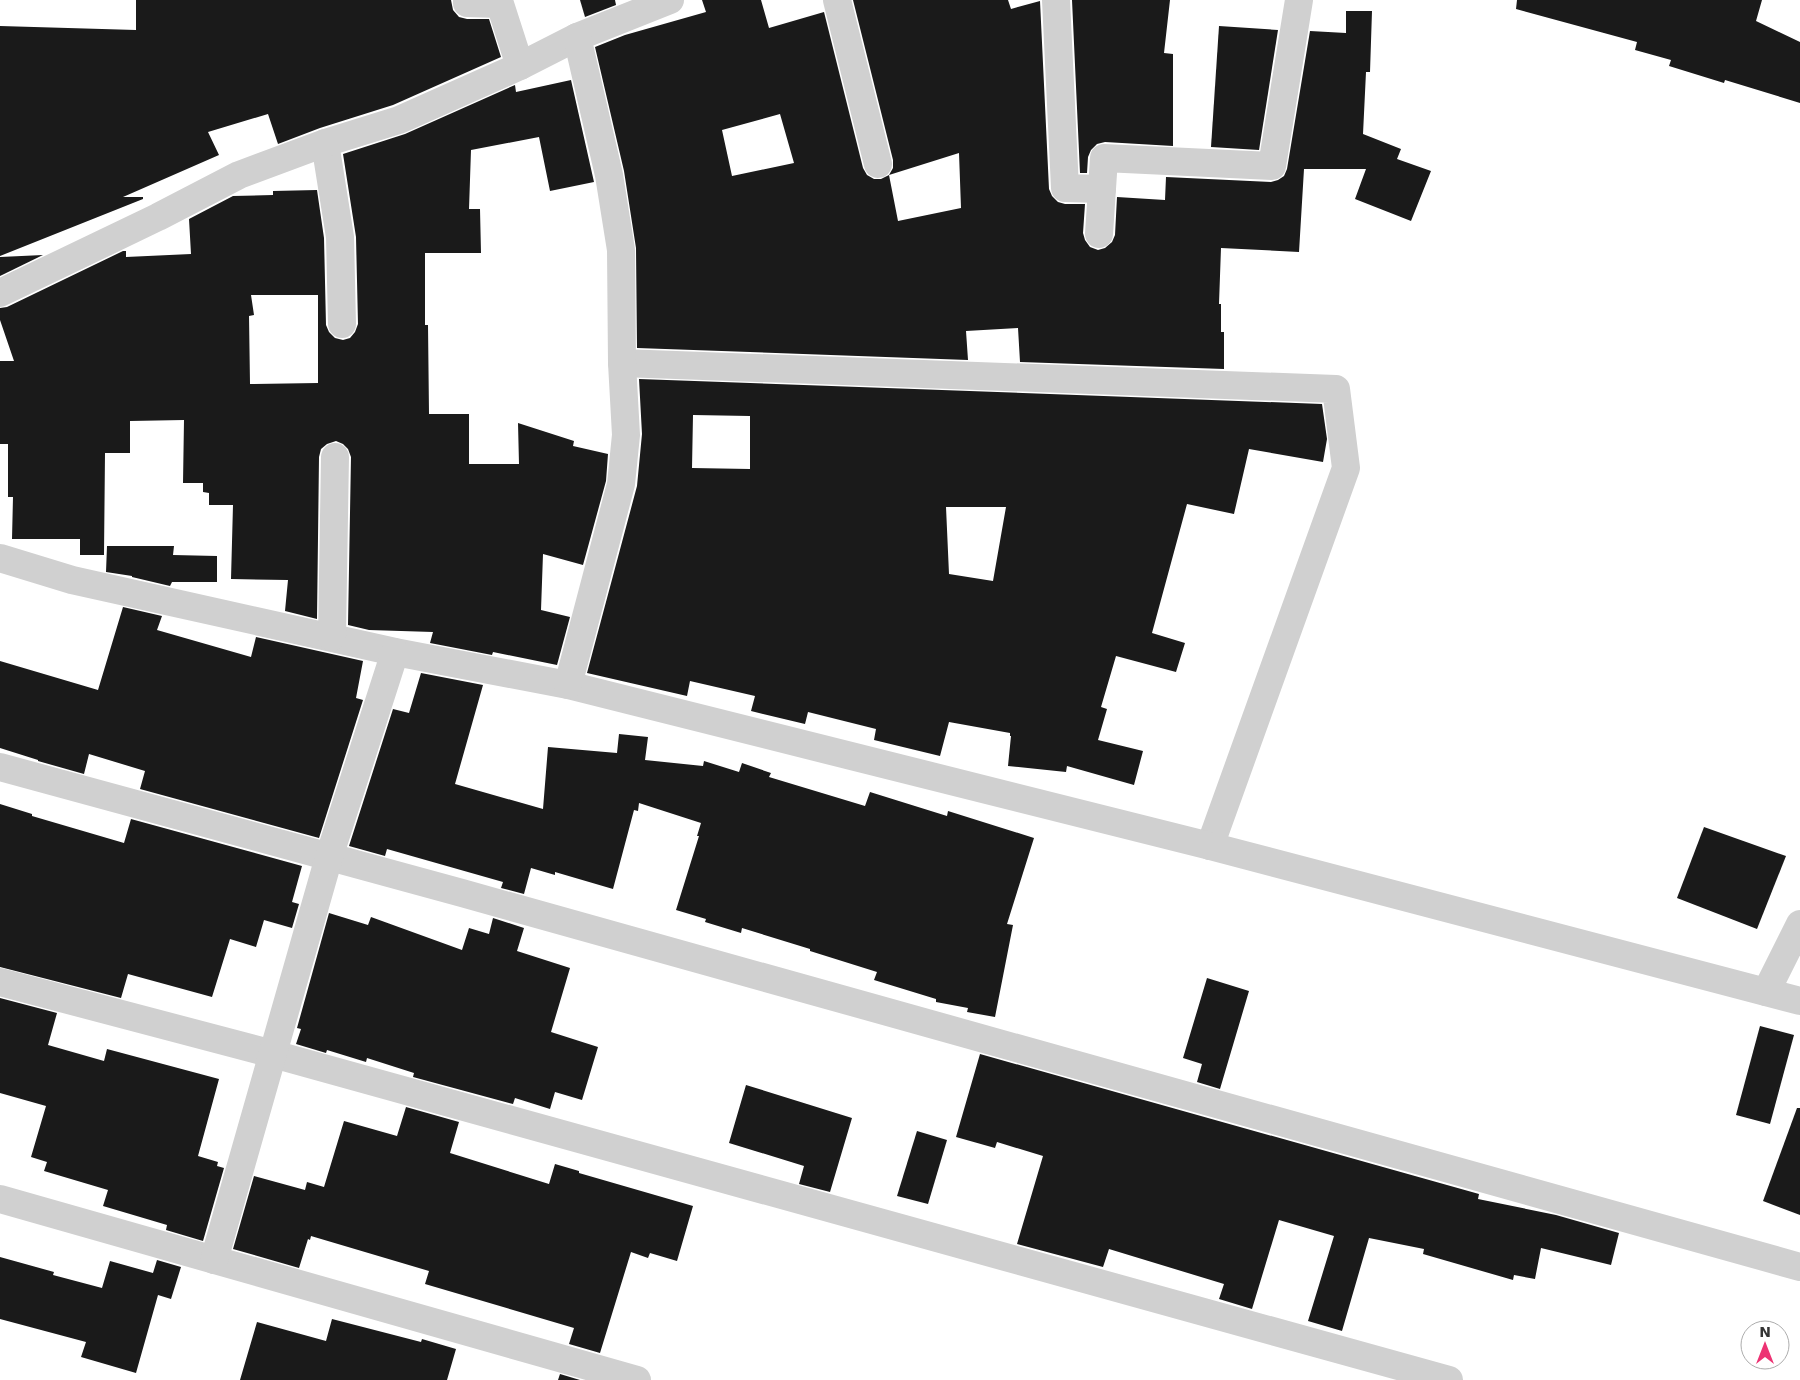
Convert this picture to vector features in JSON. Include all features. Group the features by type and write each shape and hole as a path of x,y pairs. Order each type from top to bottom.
{"street":[{"path":"467,0 467,3 500,4 520,66"},
{"path":"0,293 158,217 239,174 325,143 399,120 520,66 577,37 670,0"},
{"path":"836,0 878,164"},
{"path":"1056,0 1065,188 1102,189"},
{"path":"1099,234 1104,158 1272,166 1298,0"},
{"path":"568,685 621,484 626,436 622,362 621,250 609,175 577,37"},
{"path":"325,143 340,237 342,324"},
{"path":"622,362 1336,389 1346,468 1210,846"},
{"path":"332,637 335,457"},
{"path":"0,558 72,580 395,652 568,685 1210,846 1800,1001"},
{"path":"214,1260 330,857 395,652"},
{"path":"0,767 330,857 1800,1267"},
{"path":"1766,992 1800,924"},
{"path":"0,982 273,1054 1449,1380"},
{"path":"0,1199 637,1380"}],"building":[{"path":"136,0 451,0 453,10 459,17 489,19 501,57 393,105 320,128 278,144 268,114 208,132 219,155 123,197 143,197 143,199 0,256 0,26 136,30"},
{"path":"580,0 615,0 616,5 585,17"},
{"path":"702,0 761,0 769,28 824,12 863,168 867,175 874,179 881,179 889,175 893,168 893,160 853,0 1008,0 1011,9 1040,1 1049,189 1052,196 1058,202 1085,204 1083,233 1090,247 1098,250 1105,248 1112,242 1115,235 1117,197 1165,200 1166,177 1271,182 1284,176 1287,169 1310,31 1346,33 1346,11 1372,11 1370,72 1366,72 1363,134 1401,149 1397,159 1431,171 1411,221 1355,199 1366,169 1304,169 1299,252 1221,248 1219,304 1221,304 1221,332 1224,332 1224,369 1020,362 1018,328 966,331 968,360 637,348 636,248 624,171 595,47 625,35 706,12","holes":["780,114 794,163 732,176 722,130","959,153 961,208 898,221 889,175"]},
{"path":"1072,0 1170,0 1164,53 1173,54 1173,146 1105,142 1097,144 1091,150 1088,157 1087,173 1080,173"},
{"path":"1517,0 1762,0 1756,21 1800,42 1800,103 1725,80 1724,83 1669,66 1671,60 1635,50 1637,42 1516,9"},
{"path":"1219,26 1278,30 1259,150 1211,147"},
{"path":"571,80 594,182 550,191 539,137 471,150 469,209 480,209 481,253 425,253 425,325 428,325 429,414 469,414 469,464 519,464 518,423 574,441 573,446 608,454 606,481 583,565 543,554 541,610 570,617 557,665 493,652 492,655 430,643 433,632 369,630 348,625 351,457 348,449 336,441 327,444 321,449 319,457 317,619 285,611 288,580 231,579 233,505 209,505 209,493 203,492 203,483 183,483 184,420 130,421 130,453 105,453 104,555 80,555 80,539 12,539 13,497 8,497 8,444 0,444 0,361 14,361 0,320 0,308 7,307 123,251 126,251 126,257 191,254 189,219 233,196 273,195 273,191 317,190 324,238 326,325 329,332 335,338 343,340 350,338 358,324 356,237 343,154 405,134 515,85 516,92","holes":["251,295 318,295 318,383 250,384 249,316 254,315"]},
{"path":"43,255 0,276 0,257"},
{"path":"639,379 1322,404 1327,439 1323,462 1249,449 1234,514 1187,504 1152,633 1185,643 1176,672 1116,656 1101,707 1107,709 1098,740 1143,751 1134,785 1067,766 1066,772 1008,766 1010,733 949,722 940,756 874,740 876,729 808,712 805,724 751,711 755,696 690,681 687,696 587,673 637,486 642,434","holes":["693,415 750,416 750,469 692,468","946,507 1006,507 993,581 949,574"]},
{"path":"107,546 174,546 173,555 217,556 217,582 172,582 170,586 132,576 106,572"},
{"path":"123,607 162,616 157,630 251,657 256,637 363,661 356,698 363,700 319,838 140,789 145,771 89,754 84,774 0,748 0,661 98,690"},
{"path":"421,673 483,685 455,784 543,809 548,747 617,753 619,734 648,737 645,760 703,766 704,761 739,772 742,763 771,773 769,777 865,806 870,792 947,816 948,811 1034,838 1007,924 1013,925 995,1017 967,1012 968,1008 936,1002 936,999 874,980 877,972 810,951 810,949 742,928 741,933 705,922 706,919 676,910 699,836 697,836 701,823 639,803 638,811 634,810 613,889 555,872 555,875 531,868 524,894 501,888 503,882 387,849 385,856 349,846 393,709 409,713"},
{"path":"0,804 32,814 32,816 124,843 131,819 302,866 292,902 299,904 292,928 264,920 256,947 230,939 212,997 128,974 121,998 0,967"},
{"path":"1704,827 1786,856 1757,929 1677,898"},
{"path":"329,913 368,925 371,917 462,950 469,928 489,934 493,918 524,928 517,951 570,968 551,1032 598,1047 582,1100 555,1092 550,1109 515,1098 513,1104 413,1077 414,1073 367,1058 366,1062 327,1050 326,1053 296,1044 301,1029 297,1028"},
{"path":"1207,978 1249,991 1220,1089 1197,1082 1202,1064 1183,1058"},
{"path":"0,998 57,1013 48,1045 104,1061 107,1049 219,1079 198,1156 218,1162 217,1166 224,1168 203,1241 166,1230 167,1225 103,1206 108,1190 44,1171 47,1162 31,1157 46,1106 0,1093"},
{"path":"1760,1026 1794,1035 1770,1124 1736,1115"},
{"path":"980,1054 1479,1194 1478,1199 1556,1215 1619,1233 1611,1265 1541,1248 1535,1279 1514,1275 1513,1280 1423,1254 1424,1249 1369,1238 1342,1331 1308,1321 1334,1236 1279,1220 1252,1309 1219,1299 1224,1284 1109,1249 1103,1267 1017,1244 1043,1156 997,1142 995,1148 956,1137"},
{"path":"746,1085 852,1118 830,1192 799,1184 804,1166 729,1143"},
{"path":"406,1107 459,1122 450,1153 549,1184 555,1164 579,1171 579,1173 693,1206 677,1261 650,1253 648,1258 631,1252 600,1353 569,1344 574,1328 425,1284 429,1271 311,1236 310,1240 308,1239 299,1268 233,1249 254,1176 305,1190 307,1182 324,1187 344,1121 397,1136"},
{"path":"1797,1108 1800,1108 1800,1215 1763,1201"},
{"path":"917,1131 947,1140 928,1204 897,1196"},
{"path":"0,1257 54,1272 53,1275 102,1288 110,1261 153,1273 157,1260 181,1267 171,1299 158,1295 136,1373 81,1357 86,1342 0,1319"},
{"path":"332,1319 421,1342 422,1339 456,1349 447,1380 240,1380 257,1322 326,1341"},
{"path":"560,1374 580,1380 558,1380"}]}
